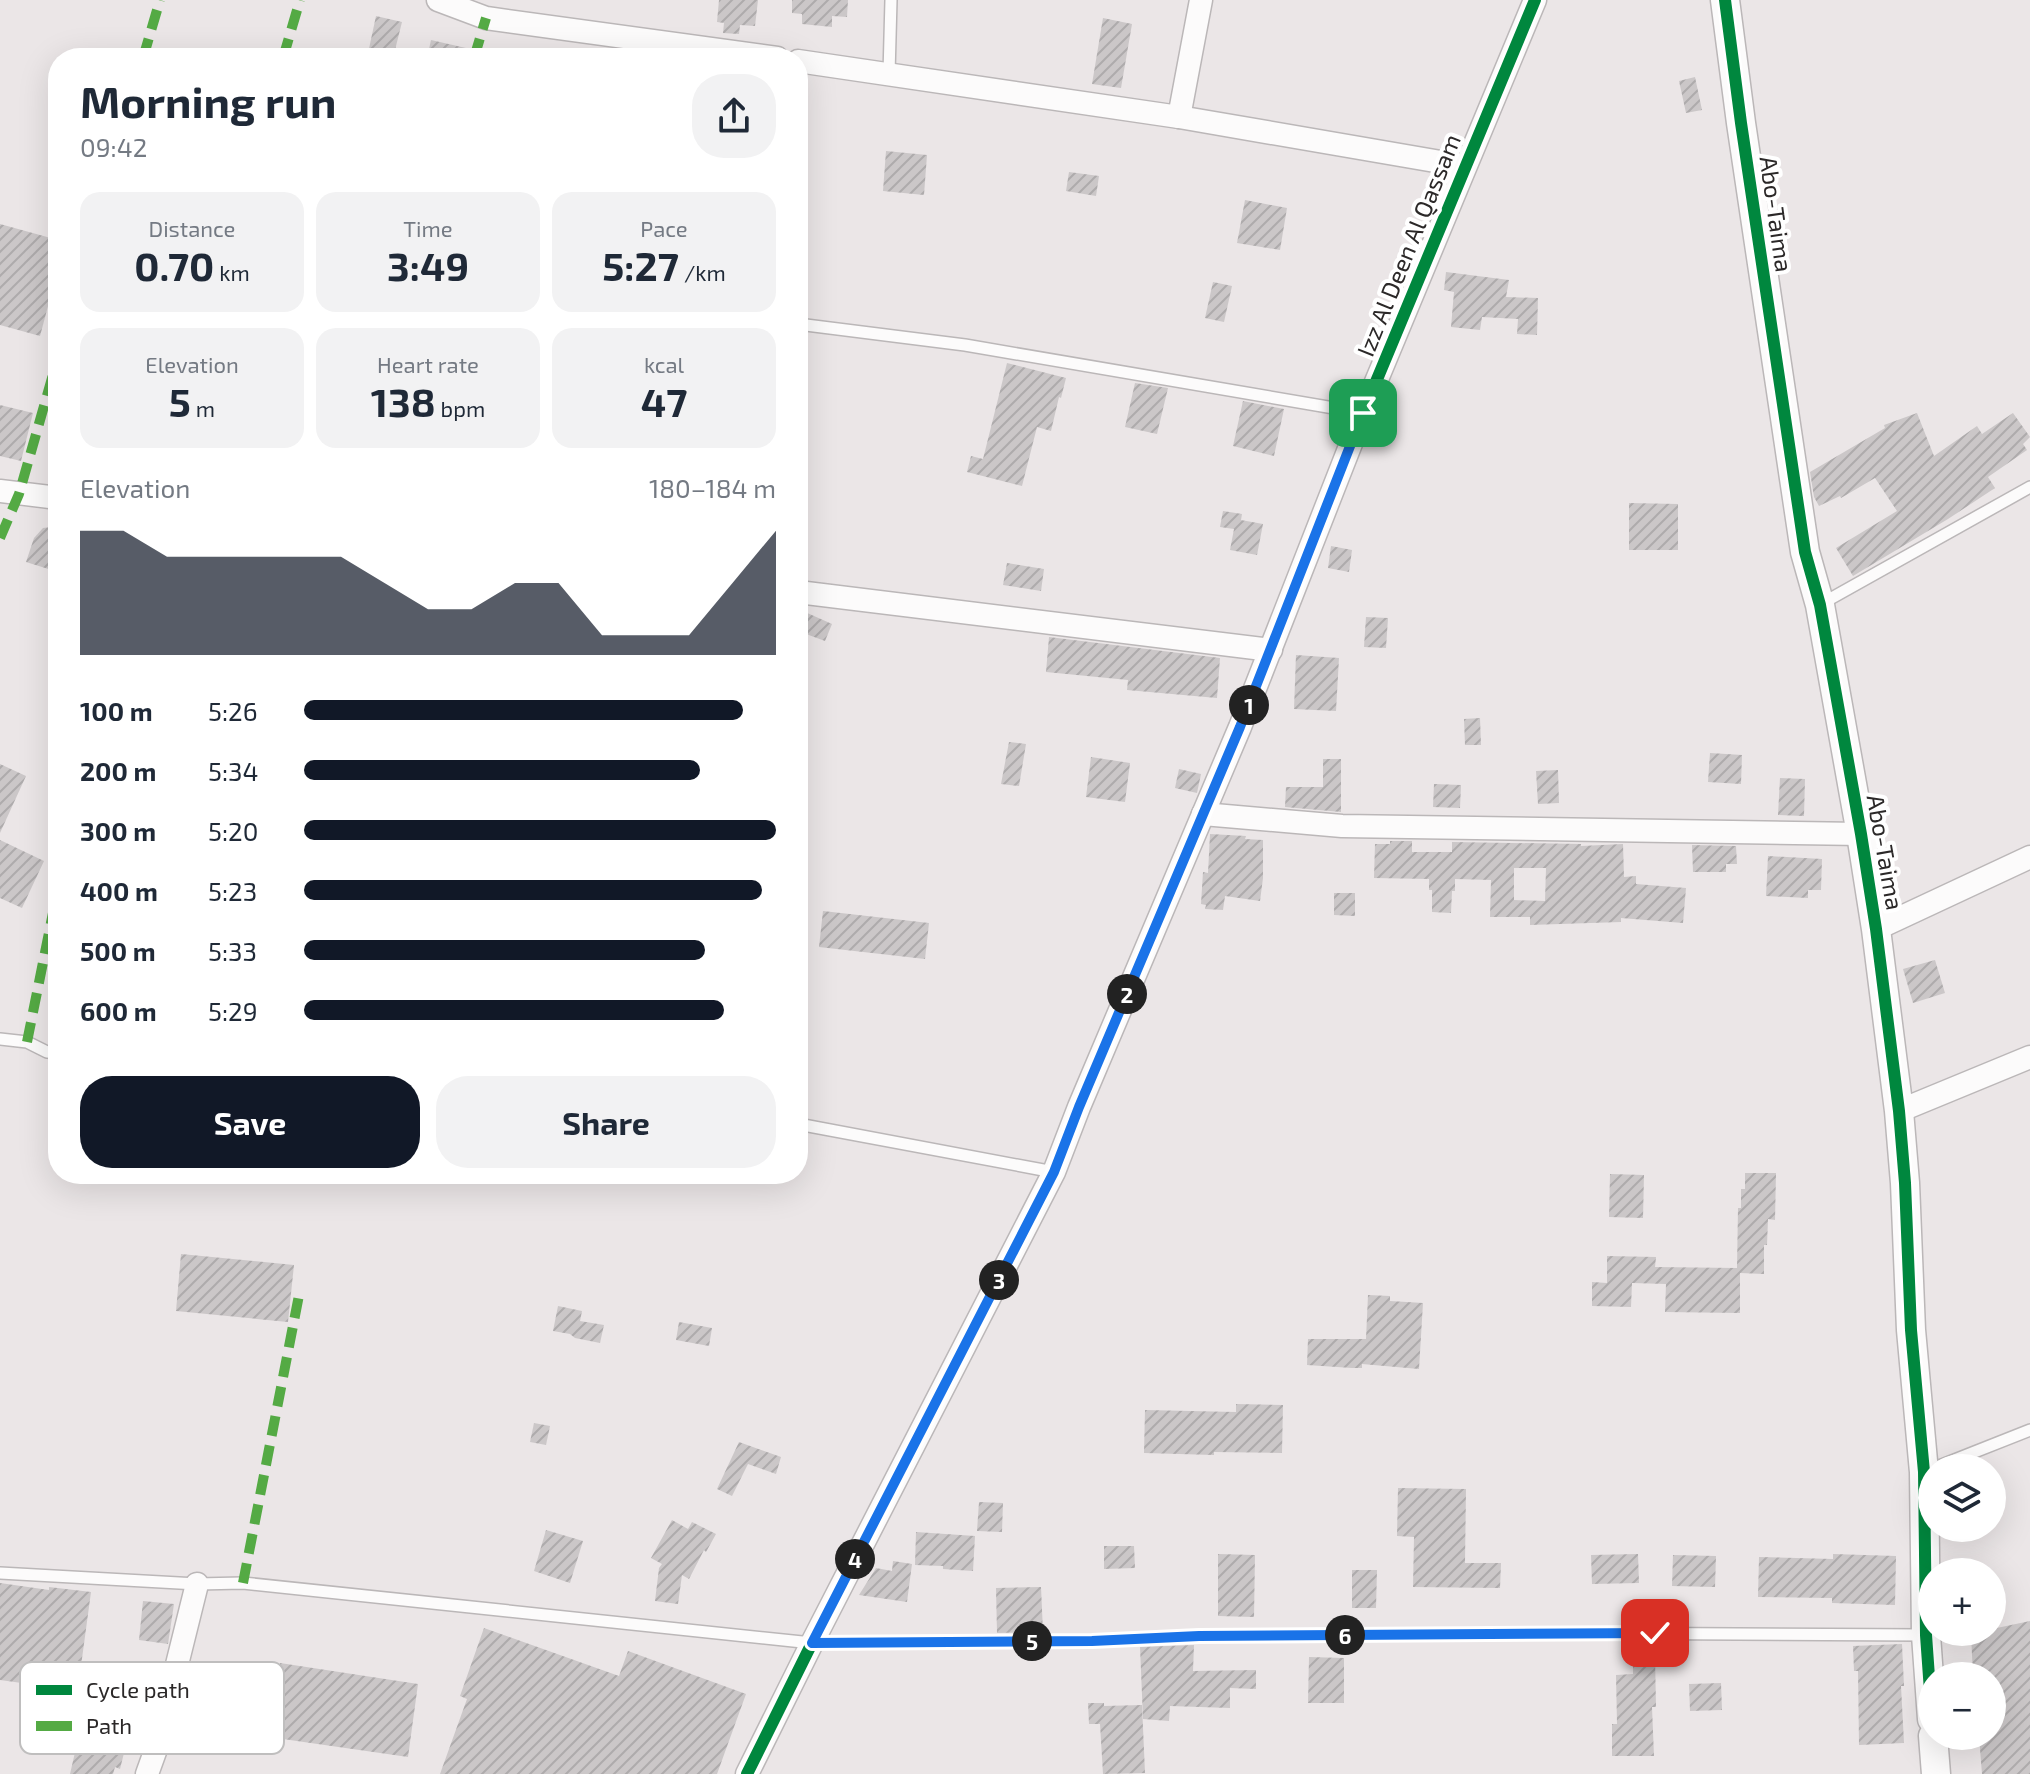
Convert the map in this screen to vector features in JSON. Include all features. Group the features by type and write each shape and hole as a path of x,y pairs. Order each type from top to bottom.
{"street":[{"path":"438,0 486,18 704,48"},
{"path":"1179,117 1201,0"},
{"name":"Izz Al Deen Al Qassam","path":"747,1774 1054,1172 1271,650 1464,166 1535,0"},
{"name":"Abo-Taima","path":"1725,0 1802,536 1820,605 1876,929 1899,1111 1911,1330 1928,1454"},
{"path":"808,62 1179,117 1464,166"},
{"path":"0,491 48,497"},
{"path":"808,593 1271,650"},
{"path":"1203,814 1342,826 1861,834"},
{"path":"1876,929 2030,857"},
{"path":"1899,1111 2030,1057"},
{"path":"178,1662 197,1584"},
{"path":"1934,1750 1936,1774"},
{"path":"147,1774 154,1754"}],"lane":[{"path":"889,74 891,0"},
{"path":"808,325 965,345 1363,413"},
{"path":"1820,605 2030,487"},
{"path":"0,1039 27,1042 48,1052"},
{"path":"808,1126 1054,1172"},
{"path":"1970,1454 2030,1430"},
{"path":"0,1573 197,1584 243,1583 812,1643 1533,1633 1918,1635"}],"building":[{"path":"719,0 758,0 755,26 740,25 739,34 723,33 724,23 717,22"},
{"path":"792,0 848,0 847,17 832,16 832,27 802,24 802,14 792,13"},
{"path":"376,16 402,22 396,48 369,48"},
{"path":"1103,18 1132,24 1121,88 1092,84"},
{"path":"431,40 466,48 429,48"},
{"path":"1695,77 1702,110 1686,113 1679,81"},
{"path":"886,151 927,155 924,195 883,191"},
{"path":"1069,172 1099,176 1096,196 1066,191"},
{"path":"1245,200 1287,208 1280,250 1237,243"},
{"path":"0,224 48,237 48,306 40,336 0,325"},
{"path":"1446,272 1509,280 1506,297 1538,298 1537,335 1517,334 1518,319 1482,317 1480,330 1451,327 1454,292 1444,290"},
{"path":"1213,282 1232,286 1224,322 1205,318"},
{"path":"1007,363 1066,378 1051,431 1037,427 1022,486 967,472 971,456 983,459"},
{"path":"1135,383 1168,388 1157,434 1125,427"},
{"path":"1243,401 1284,409 1274,456 1233,446"},
{"path":"0,405 33,413 21,461 0,456"},
{"path":"1917,413 1934,456 1977,426 1982,434 2013,413 2030,437 2023,444 2027,450 1988,477 1995,488 1853,576 1836,548 1897,511 1875,478 1841,498 1819,506 1814,497 1810,472 1885,428 1884,425"},
{"path":"1629,503 1678,504 1678,550 1629,550"},
{"path":"1223,511 1242,514 1241,520 1263,524 1257,555 1230,550 1234,529 1220,527"},
{"path":"48,527 48,569 26,562 34,538 43,528"},
{"path":"1331,546 1352,550 1349,572 1328,568"},
{"path":"1007,563 1044,569 1041,591 1003,585"},
{"path":"808,613 832,624 825,641 808,635"},
{"path":"1366,617 1388,618 1386,648 1364,647"},
{"path":"1049,637 1220,658 1217,698 1127,690 1128,680 1046,672"},
{"path":"1296,655 1339,658 1336,711 1294,709"},
{"path":"1480,718 1481,745 1465,745 1464,719"},
{"path":"1009,742 1026,744 1019,786 1001,784"},
{"path":"1710,753 1742,755 1741,784 1708,782"},
{"path":"1091,757 1130,763 1125,802 1086,797"},
{"path":"1323,759 1341,759 1341,812 1285,807 1286,787 1323,787"},
{"path":"0,764 26,776 0,833"},
{"path":"1179,769 1201,774 1197,793 1175,788"},
{"path":"1558,770 1559,803 1538,804 1536,771"},
{"path":"1780,778 1805,779 1804,816 1778,815"},
{"path":"1434,784 1461,785 1460,808 1433,807"},
{"path":"1210,834 1263,840 1260,901 1225,896 1223,910 1205,909 1206,905 1201,904 1203,872 1208,873"},
{"path":"0,840 44,861 22,908 0,898"},
{"path":"1390,841 1412,841 1412,852 1452,852 1452,842 1581,846 1623,844 1624,877 1636,876 1636,884 1686,888 1683,923 1621,918 1621,922 1530,925 1530,917 1490,917 1491,880 1455,879 1451,913 1432,912 1429,879 1374,878 1375,844 1390,844","holes":["1514,868 1546,868 1545,901 1514,900"]},
{"path":"1692,845 1736,846 1737,864 1726,864 1726,872 1693,872"},
{"path":"1768,856 1822,859 1821,890 1808,890 1808,898 1766,896"},
{"path":"1334,893 1355,893 1355,916 1334,915"},
{"path":"823,911 929,923 925,959 819,947"},
{"path":"1935,960 1945,993 1913,1003 1903,969"},
{"path":"1745,1173 1776,1173 1775,1220 1768,1219 1764,1274 1740,1273 1740,1313 1665,1312 1666,1284 1632,1283 1631,1307 1592,1306 1592,1282 1607,1283 1607,1256 1656,1257 1655,1267 1737,1268 1738,1208 1741,1208 1741,1189 1745,1189"},
{"path":"1610,1174 1644,1175 1643,1218 1609,1217"},
{"path":"181,1254 294,1265 288,1322 176,1311"},
{"path":"1368,1295 1390,1296 1390,1301 1423,1303 1419,1369 1362,1364 1362,1368 1307,1365 1308,1339 1366,1339"},
{"path":"558,1306 582,1311 580,1321 604,1325 600,1343 553,1331"},
{"path":"679,1322 712,1328 709,1346 676,1340"},
{"path":"1236,1404 1283,1405 1282,1453 1144,1453 1145,1410 1236,1412"},
{"path":"534,1423 550,1426 546,1445 530,1442"},
{"path":"739,1442 781,1457 776,1474 748,1464 732,1496 717,1489"},
{"path":"1398,1488 1466,1489 1465,1563 1501,1563 1500,1588 1413,1587 1414,1537 1397,1536"},
{"path":"979,1502 1003,1503 1002,1532 977,1531"},
{"path":"672,1520 688,1529 692,1522 716,1534 689,1579 682,1575 678,1604 655,1601 662,1564 651,1558"},
{"path":"546,1530 583,1541 570,1583 534,1571"},
{"path":"916,1532 975,1536 973,1571 915,1565"},
{"path":"1104,1546 1134,1546 1135,1568 1104,1569"},
{"path":"1218,1554 1255,1555 1254,1617 1218,1616"},
{"path":"1638,1554 1639,1583 1592,1584 1591,1555"},
{"path":"1833,1554 1896,1556 1895,1605 1832,1603 1832,1598 1758,1597 1759,1557 1833,1559"},
{"path":"1673,1555 1716,1556 1715,1587 1672,1586"},
{"path":"893,1561 912,1564 907,1602 859,1595 876,1568 892,1571"},
{"path":"1352,1570 1377,1570 1376,1608 1352,1608"},
{"path":"0,1583 91,1592 82,1662 20,1662 20,1683 0,1680"},
{"path":"1041,1587 1043,1632 997,1633 996,1588"},
{"path":"143,1601 174,1604 168,1644 139,1640"},
{"path":"2030,1621 2030,1774 1982,1774 1980,1750 2006,1750 2006,1662 1972,1662 1972,1646 2006,1646 2006,1626"},
{"path":"484,1628 619,1676 628,1651 746,1694 717,1774 440,1774 467,1699 460,1696"},
{"path":"1902,1644 1904,1743 1859,1745 1858,1671 1854,1671 1853,1646"},
{"path":"1194,1645 1193,1671 1256,1670 1256,1689 1230,1688 1230,1708 1170,1706 1169,1721 1143,1719 1140,1647"},
{"path":"1633,1656 1655,1656 1656,1707 1652,1707 1654,1756 1612,1756 1612,1724 1617,1724 1616,1675 1633,1674"},
{"path":"1309,1657 1344,1658 1344,1703 1308,1703"},
{"path":"284,1664 418,1684 408,1757 284,1739"},
{"path":"1721,1683 1722,1710 1690,1711 1689,1684"},
{"path":"1088,1703 1104,1703 1104,1706 1142,1705 1145,1773 1103,1774 1100,1724 1089,1724"},
{"path":"75,1754 124,1754 120,1769 115,1767 113,1774 70,1774"}],"marked path":[{"path":"146,48 160,0"},
{"path":"286,48 300,0"},
{"path":"477,48 486,18"},
{"path":"0,538 19,494 48,392"},
{"path":"27,1042 48,938"},
{"path":"243,1583 300,1290"}],"cycle path":[{"path":"747,1774 1054,1172 1240,727 1363,413 1535,0"},
{"path":"1725,0 1805,552 1820,605 1861,834 1899,1111 1911,1330 1924,1472 1928,1662"}],"route":[{"path":"1363,413 1240,727 1054,1172 812,1643 1092,1641 1199,1636 1655,1633"}]}
